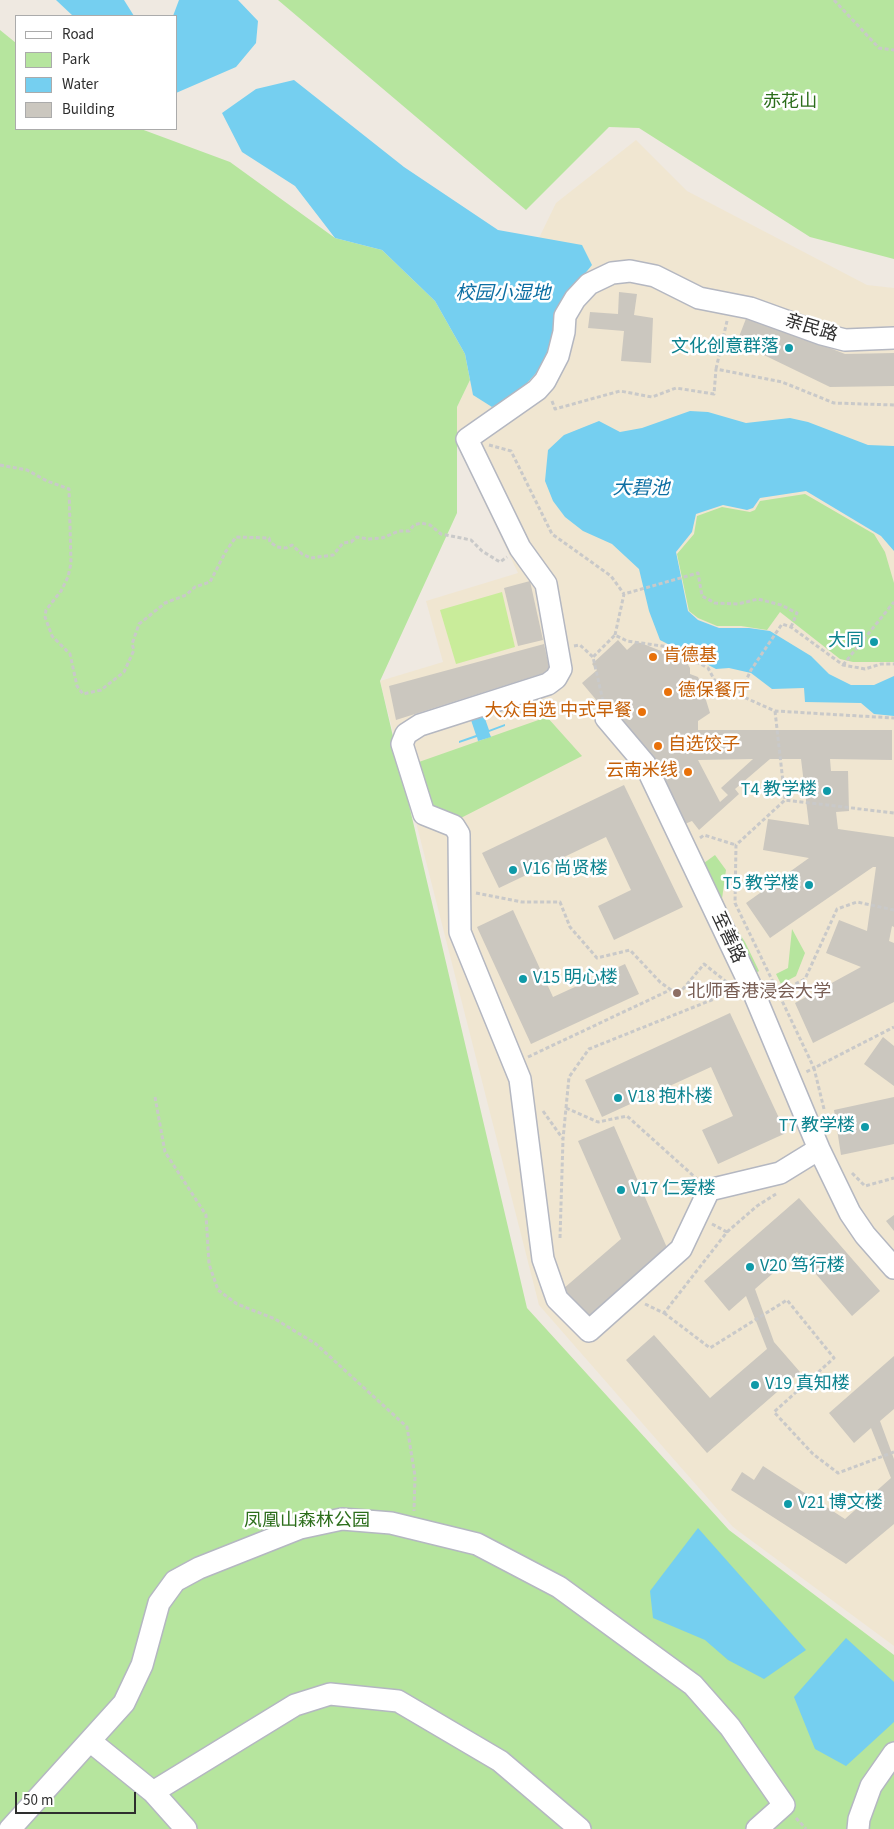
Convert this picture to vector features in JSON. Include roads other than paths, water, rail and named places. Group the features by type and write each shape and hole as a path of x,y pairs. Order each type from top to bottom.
{"street":[{"name":"亲民路","path":"819,1149 780,1173 709,1190 682,1249 589,1331 557,1299 543,1259 520,1079 460,932 458,890 459,834 454,826 424,814 402,744 406,734 420,725 548,684 556,678 561,669 546,584 520,548 467,439 537,390 558,356 564,332 565,316 575,298 589,284 612,273 630,271 654,276 699,298 750,308 845,340 894,338"},
{"name":"至善路","path":"606,718 645,764 747,990 790,1078 819,1149 850,1213 865,1235 894,1268"},
{"path":"10,1829 124,1703 142,1665 159,1603 174,1581 199,1568 300,1528 342,1520 390,1523 477,1544 560,1587 693,1685 730,1727 784,1805 757,1829"},
{"path":"153,1792 295,1705 330,1694 398,1701 500,1761 580,1829"},
{"path":"90,1741 153,1792 186,1829"},
{"path":"858,1829 859,1818 871,1786 894,1752"}],"water":[{"path":"56,0 124,0 133,15 72,15"},
{"path":"179,0 238,0 258,21 256,43 236,67 178,92 178,15 173,15"},
{"name":"校园小湿地","path":"294,80 404,167 498,230 582,245 592,265 570,292 548,360 517,394 492,407 473,395 465,354 435,301 382,250 335,238 295,186 242,152 222,113 256,89"},
{"name":"大碧池","path":"690,411 708,412 746,423 790,418 808,422 868,445 894,446 894,551 881,536 806,491 760,498 753,508 747,510 723,505 696,514 692,532 676,552 688,611 698,620 719,628 749,628 770,631 811,656 829,674 851,685 874,685 894,676 894,716 874,714 861,703 805,702 804,688 772,689 751,673 729,668 716,669 660,640 649,611 639,569 612,544 583,531 565,517 553,501 545,481 548,450 564,435 599,421 620,432 642,428"},
{"path":"483,713 489,730 505,724 505,726 489,732 491,737 478,741 477,737 459,743 459,741 476,735 470,717"},
{"path":"698,1528 806,1650 764,1679 728,1660 705,1640 653,1618 650,1591"},
{"path":"846,1638 894,1682 894,1722 846,1766 815,1749 794,1697"}],"place":[{"name":"文化创意群落","path":"789,348"},
{"name":"大同","path":"874,642"},
{"name":"肯德基","path":"653,657"},
{"name":"德保餐厅","path":"668,692"},
{"name":"大众自选 中式早餐","path":"642,712"},
{"name":"自选饺子","path":"658,746"},
{"name":"云南米线","path":"688,772"},
{"name":"T4 教学楼","path":"827,791"},
{"name":"V16 尚贤楼","path":"513,870"},
{"name":"T5 教学楼","path":"809,885"},
{"name":"V15 明心楼","path":"523,979"},
{"name":"北师香港浸会大学","path":"677,993"},
{"name":"V18 抱朴楼","path":"618,1098"},
{"name":"T7 教学楼","path":"865,1127"},
{"name":"V17 仁爱楼","path":"621,1190"},
{"name":"V20 笃行楼","path":"750,1267"},
{"name":"V19 真知楼","path":"755,1385"},
{"name":"V21 博文楼","path":"788,1504"}],"park label":[{"name":"赤花山","path":"790,103"},
{"name":"凤凰山森林公园","path":"307,1522"}]}
